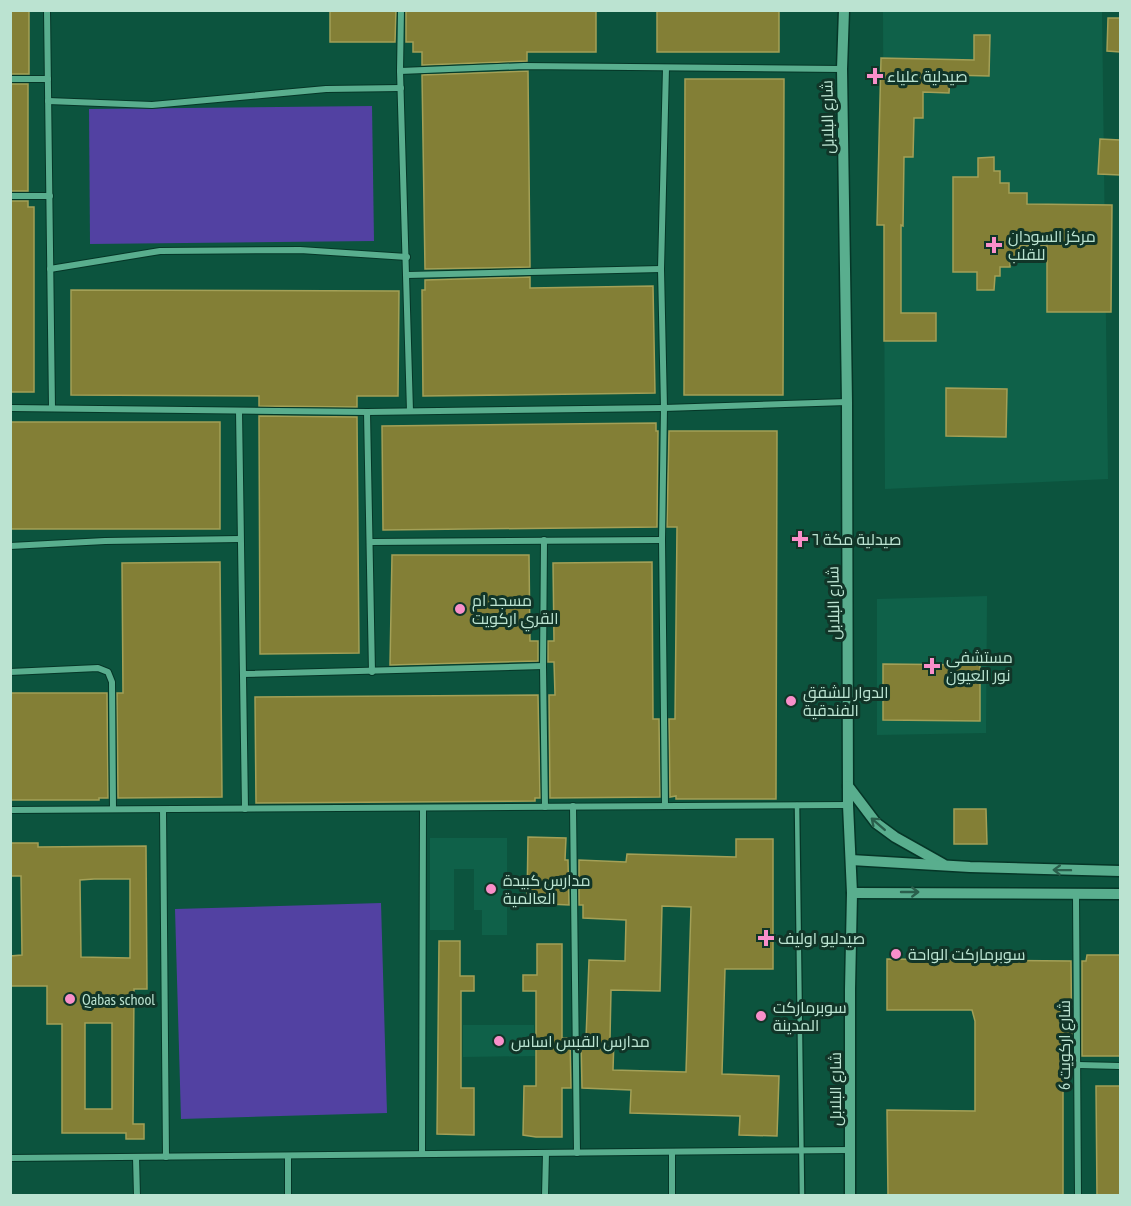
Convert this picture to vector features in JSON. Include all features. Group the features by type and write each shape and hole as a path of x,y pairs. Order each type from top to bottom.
{"street":[{"path":"47,10 52,408"},
{"path":"401,10 400,71 410,411"},
{"name":"شارع البلابل","path":"844,10 842,69 847,402 848,805 852,893 850,1196"},
{"path":"400,71 524,66 842,69"},
{"path":"665,806 662,540 664,408 661,269 666,68"},
{"path":"10,79 48,79"},
{"path":"48,101 152,105 326,89 401,88"},
{"path":"10,196 50,196"},
{"path":"50,269 160,251 300,250 407,257"},
{"path":"407,275 661,269"},
{"path":"10,408 367,412 664,408 847,402"},
{"path":"239,411 245,809"},
{"path":"367,412 372,672"},
{"path":"10,546 105,541 240,539"},
{"path":"544,540 545,807"},
{"path":"370,542 662,540"},
{"path":"243,674 543,666"},
{"path":"10,672 98,668 108,672 112,682 113,810"},
{"path":"848,785 876,823 895,837 946,866"},
{"path":"10,810 848,805"},
{"path":"573,806 577,1153"},
{"path":"422,1154 423,808"},
{"path":"162,810 166,1157"},
{"path":"851,860 946,866 1120,871"},
{"path":"852,893 1120,894"},
{"name":"شارع اركويت 6","path":"1076,894 1078,1196"},
{"path":"1078,1065 1120,1065"},
{"path":"10,1158 850,1150"},
{"path":"672,1152 672,1196"},
{"path":"545,1196 546,1153"},
{"path":"288,1156 288,1196"},
{"path":"136,1157 136,1196"}],"lane":[{"path":"797,805 802,1196"}],"shaded area":[{"name":"مركز السودان للقلب","path":"883,11 1102,11 1108,479 885,489"},
{"path":"372,106 374,241 90,244 89,109"},
{"name":"مستشفى نور العيون","path":"987,596 986,733 877,735 877,599"},
{"name":"مدارس كبيدة العالمية","path":"430,838 507,838 507,935 482,935 482,910 474,910 474,869 454,869 454,930 430,930"},
{"path":"381,903 387,1113 181,1119 175,909"},
{"name":"مدارس القبس اساس","path":"463,1025 534,1025 535,1056 463,1057"}],"building":[{"path":"10,10 29,10 29,74 10,74"},
{"path":"330,10 396,10 395,42 330,42"},
{"path":"406,10 596,10 596,52 527,52 527,61 422,65 422,52 413,52 413,42 406,42"},
{"path":"657,10 779,10 779,52 657,52"},
{"path":"1108,18 1120,18 1120,52 1107,51"},
{"path":"974,35 990,35 989,76 950,75 949,93 923,92 923,118 914,118 913,157 904,157 901,313 936,313 936,341 884,341 884,225 877,225 881,58 974,60"},
{"path":"528,71 530,267 425,269 422,75"},
{"path":"685,79 784,79 783,395 684,395"},
{"path":"10,84 28,84 28,191 10,191"},
{"path":"1100,139 1120,140 1120,175 1098,174"},
{"path":"994,157 994,171 1000,171 1000,183 1009,183 1009,193 1027,193 1027,204 1112,205 1111,312 1047,312 1047,246 1020,246 1020,257 1010,257 1010,267 1000,267 1000,276 995,276 994,290 977,290 977,272 953,272 953,177 978,177 978,158"},
{"path":"10,201 28,201 28,207 34,207 34,392 10,392"},
{"path":"530,277 530,288 653,286 655,393 423,396 422,290 425,290 425,280"},
{"path":"71,290 399,291 398,396 357,396 357,407 259,406 259,396 71,395"},
{"path":"946,388 1007,389 1006,437 946,436"},
{"path":"259,416 357,417 359,653 260,654"},
{"path":"10,422 220,422 220,529 10,529"},
{"path":"656,423 656,431 658,431 657,527 383,530 382,426"},
{"path":"669,431 777,431 776,799 676,799 676,796 670,797 669,719 675,719 677,527 667,527"},
{"name":"مسجد ام القري اركويت","path":"392,555 529,555 530,641 538,641 538,661 390,665"},
{"path":"220,562 222,797 118,798 117,693 123,693 122,563"},
{"path":"652,562 653,719 659,719 660,797 550,798 549,695 555,695 554,662 548,662 548,641 554,641 553,563"},
{"path":"883,664 980,665 980,721 883,720"},
{"path":"10,693 107,693 108,798 99,798 99,800 10,800"},
{"path":"538,695 540,798 535,798 535,801 256,803 255,697"},
{"path":"954,809 986,809 987,844 954,844"},
{"path":"528,837 566,838 565,860 568,860 569,905 527,903"},
{"path":"736,839 773,839 773,969 725,969 722,1074 779,1076 777,1136 739,1135 740,1116 630,1113 631,1090 582,1088 581,1038 586,1038 589,960 625,961 626,920 583,918 583,905 579,905 579,860 626,862 627,854 736,857","holes":["662,906 691,907 686,1072 613,1070 614,1039 610,1039 611,990 660,991"]},
{"path":"10,843 38,843 38,847 146,846 147,989 134,989 133,1124 144,1124 144,1139 126,1139 126,1133 62,1133 62,1024 47,1024 47,986 10,986 10,956 22,955 21,876 10,876","holes":["130,879 130,958 81,957 80,880","85,1023 112,1023 112,1109 85,1109"]},
{"path":"439,941 460,941 460,976 474,976 474,991 461,991 461,1088 474,1088 474,1135 437,1134"},
{"path":"537,944 562,944 562,1038 570,1038 571,1088 562,1088 562,1137 523,1135 524,1086 536,1086 536,991 523,991 523,975 537,975"},
{"path":"1087,955 1120,955 1120,1056 1082,1056 1082,961 1086,961"},
{"path":"887,959 1071,961 1072,1056 1063,1056 1063,1196 888,1196 887,1110 975,1111 975,1021 972,1010 887,1010"},
{"path":"1096,1086 1120,1086 1120,1196 1097,1196"}],"place":[{"name":"صيدلية علياء","path":"875,76"},
{"name":"مركز السودان للقلب","path":"994,245"},
{"name":"صيدلية مكة ٦","path":"800,539"},
{"name":"مسجد ام القري اركويت","path":"460,609"},
{"name":"مستشفى نور العيون","path":"932,666"},
{"name":"الدوار للشقق الفندقية","path":"791,701"},
{"name":"مدارس كبيدة العالمية","path":"491,889"},
{"name":"صيدليو اوليف","path":"766,938"},
{"name":"سوبرماركت الواحة","path":"896,954"},
{"name":"Qabas school","path":"70,999"},
{"name":"سوبرماركت المدينة","path":"761,1016"},
{"name":"مدارس القبس اساس","path":"499,1041"}]}
